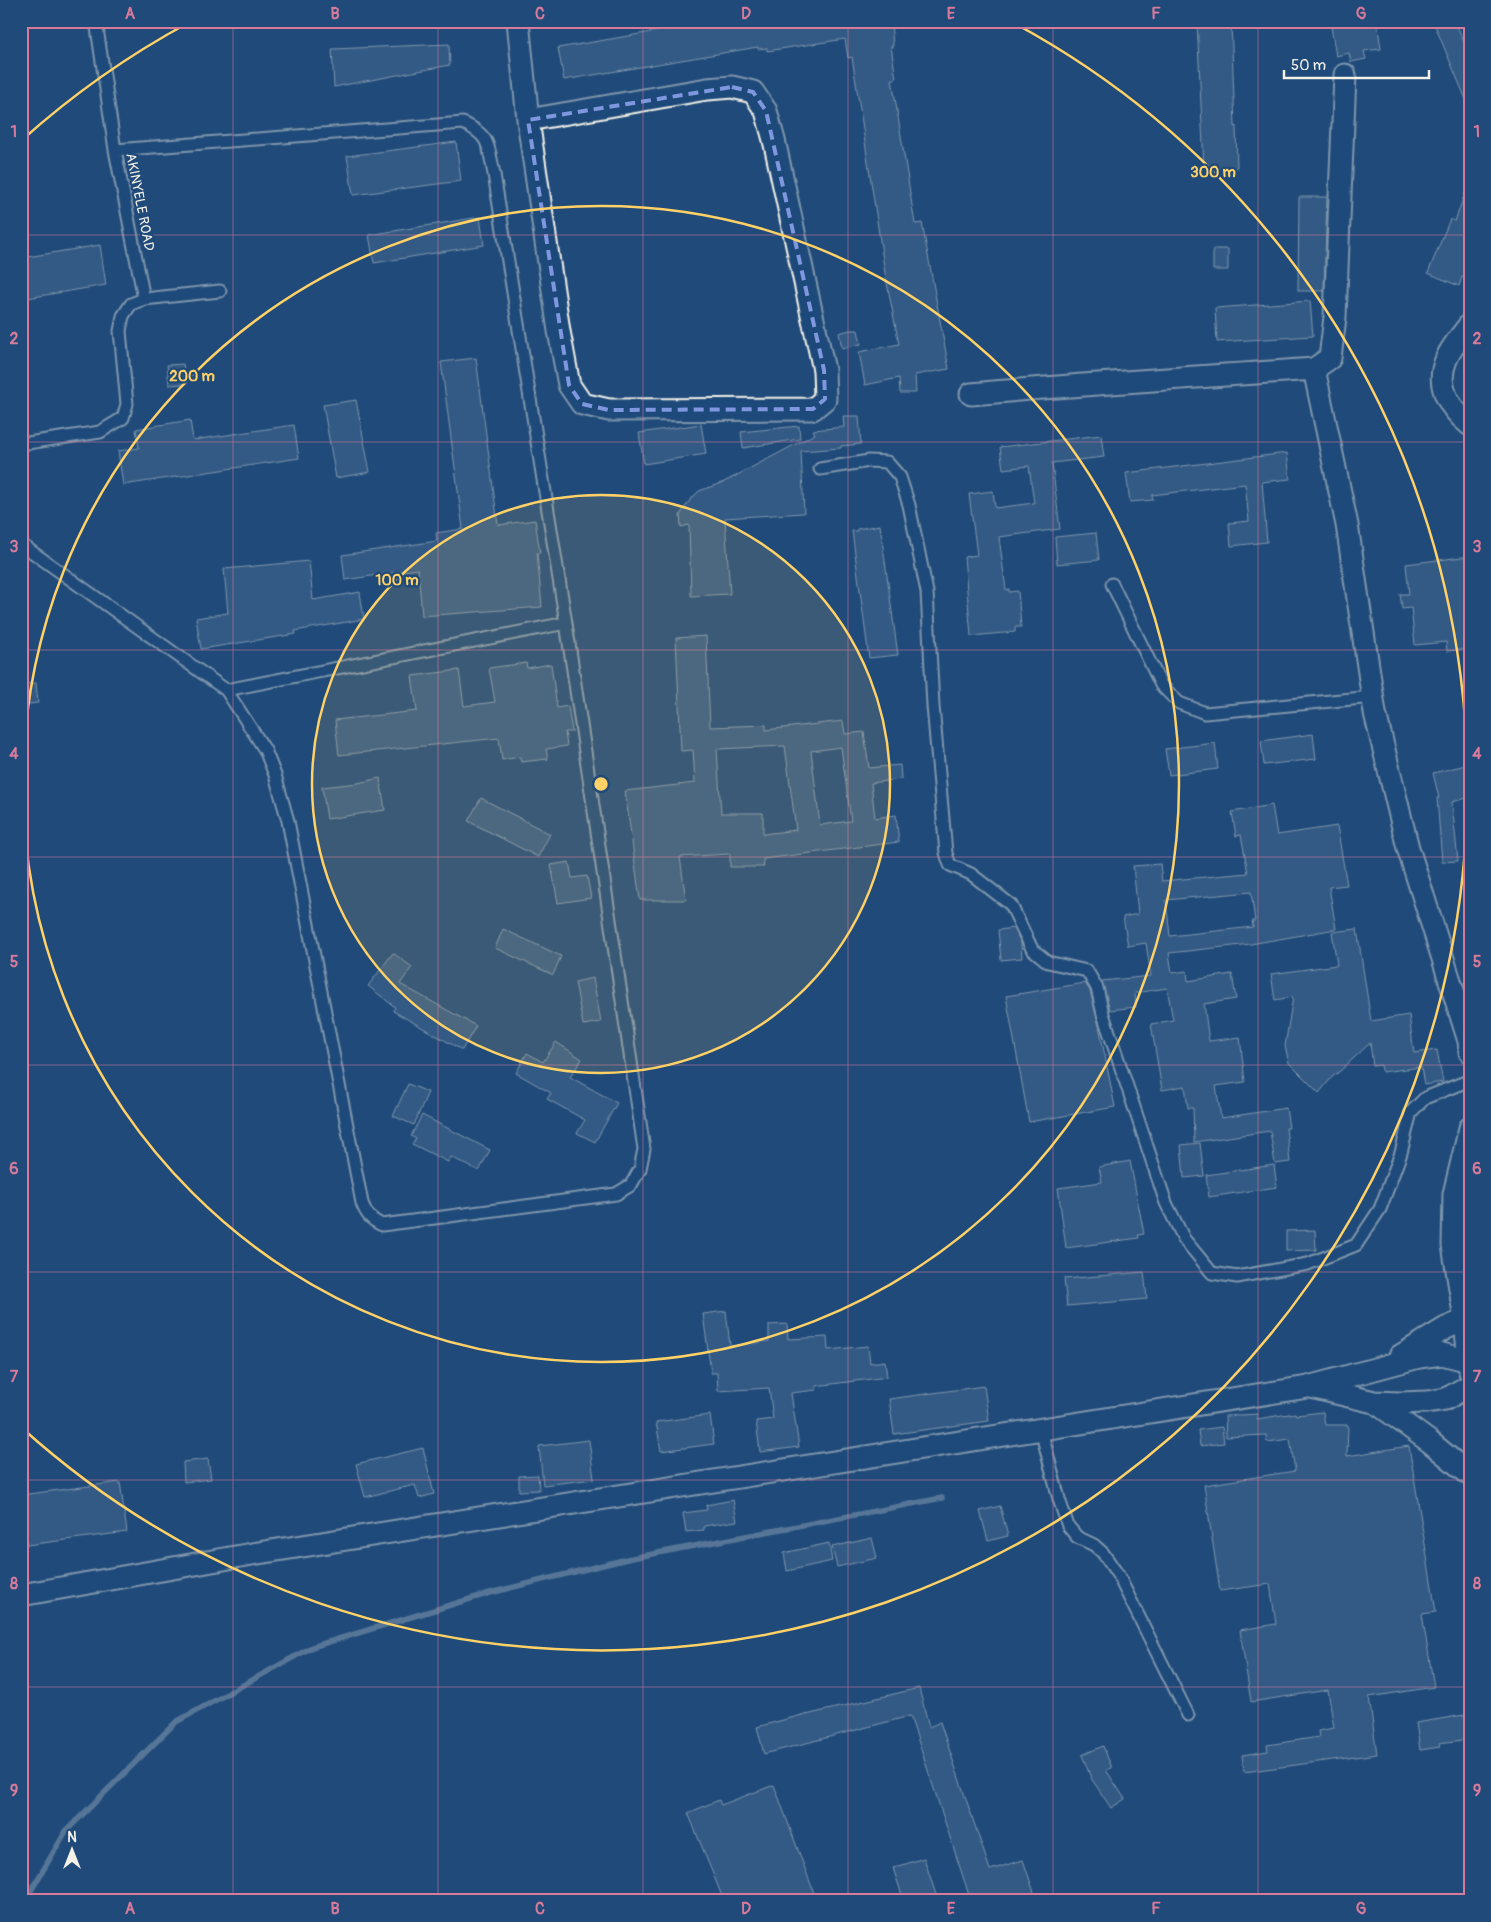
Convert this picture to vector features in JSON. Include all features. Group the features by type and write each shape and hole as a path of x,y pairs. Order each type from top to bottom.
{"street":[{"path":"518,21 528,120 568,385 582,404 609,410 813,409 825,399 824,370 774,140 766,111 753,92 732,87 707,89 528,120"},
{"path":"971,394 1314,368 1330,358 1335,317 1344,75"},
{"path":"1470,324 1446,359 1442,373 1443,390 1449,403 1460,417 1470,425"},
{"path":"1314,368 1347,525 1373,697 1408,848 1470,1052"},
{"path":"21,1595 317,1544 1308,1386 1419,1357 1442,1354 1469,1366 1465,1320 1453,1245 1454,1194 1470,1128"},
{"path":"1384,1366 1446,1328 1465,1320"},
{"path":"1308,1386 1374,1402 1400,1403 1446,1399 1470,1384"},
{"path":"1374,1402 1430,1442 1470,1475"}],"lane":[{"name":"AKINYELE ROAD","path":"96,21 114,150 144,299"},
{"path":"21,544 226,690 265,750 275,776 285,812 362,1203 372,1220 382,1224 616,1194 631,1185 640,1169 644,1149 566,624 494,174 485,137 477,130 463,123 114,150"},
{"path":"21,444 100,432 123,418 127,404 120,330 123,316 131,304 144,299 220,291"},
{"path":"820,469 869,460 887,462 900,478 909,505 926,592 933,706 946,853 950,865 970,874 1011,905 1032,949 1048,962 1087,971 1097,988 1166,1202 1184,1239 1212,1273 1237,1277 1308,1264 1356,1245 1380,1209 1401,1153 1410,1112 1426,1098 1470,1080"},
{"path":"1112,584 1161,685 1179,703 1204,713 1373,697"},
{"path":"226,690 566,624"},
{"path":"1041,1430 1058,1499 1068,1526 1077,1537 1094,1545 1103,1553 1118,1575 1188,1716"}],"highlighted area":[{"path":"732,87 753,92 766,111 824,370 825,399 813,409 609,410 582,404 569,385 528,120"}],"building":[{"path":"716,21 891,21 893,46 891,46 896,79 892,79 915,224 922,223 949,369 915,375 916,393 900,393 899,378 865,385 859,352 899,344 885,273 852,57 848,58 845,39 767,51 767,48 758,49 758,47 564,80 558,48"},
{"path":"1197,21 1231,21 1237,168 1204,168"},
{"path":"1330,21 1377,21 1381,49 1364,51 1366,59 1351,62 1349,53 1336,56"},
{"path":"1433,21 1455,21 1470,56 1470,109"},
{"path":"449,44 450,65 334,87 332,49"},
{"path":"456,142 461,181 353,195 347,156"},
{"path":"1468,185 1470,185 1470,280 1462,277 1459,286 1428,273 1450,219 1455,221"},
{"path":"1299,197 1327,197 1324,291 1298,291"},
{"path":"480,217 484,245 374,263 369,235"},
{"path":"100,245 106,285 21,299 21,258"},
{"path":"1213,249 1228,249 1228,270 1213,270"},
{"path":"1310,301 1313,336 1217,342 1215,308"},
{"path":"858,330 861,344 842,348 839,333"},
{"path":"476,358 498,525 535,520 540,553 537,553 542,607 422,616 418,569 345,580 342,555 437,541 436,533 463,529 441,362"},
{"path":"183,364 186,384 169,385 167,365"},
{"path":"356,400 370,472 336,478 323,405"},
{"path":"843,416 859,416 861,444 841,446 841,448 801,451 804,513 725,518 730,594 691,596 689,525 681,527 680,515 690,500 699,491 724,482 815,434 813,430 844,427"},
{"path":"190,420 193,440 294,425 299,458 123,485 118,451 139,448 136,429"},
{"path":"701,424 706,454 644,464 639,433"},
{"path":"799,426 800,439 743,448 741,432"},
{"path":"1101,435 1104,457 1052,463 1060,529 999,537 1006,590 1009,589 1009,592 1018,591 1021,627 1015,627 1015,632 971,636 964,557 977,555 969,494 993,491 995,508 1034,503 1029,466 1003,469 1000,447"},
{"path":"1287,453 1290,479 1262,482 1267,542 1231,546 1229,523 1249,521 1245,484 1152,495 1153,500 1130,502 1126,473"},
{"path":"880,525 898,655 869,658 852,531"},
{"path":"1096,533 1099,560 1057,564 1055,537"},
{"path":"1470,556 1470,629 1465,630 1468,649 1447,651 1446,642 1415,645 1411,608 1402,609 1400,594 1409,594 1406,564"},
{"path":"309,561 313,600 360,592 364,619 295,631 296,634 201,649 196,618 228,613 224,569"},
{"path":"706,636 710,727 766,725 766,730 843,721 845,734 864,732 869,768 900,765 901,779 871,783 875,818 896,815 899,842 763,859 764,867 730,867 730,854 680,857 686,900 640,900 625,791 695,783 693,750 681,751 676,638","holes":["785,746 796,830 763,834 763,813 721,813 717,749","841,747 851,821 820,825 811,751"]},
{"path":"526,663 527,668 551,664 557,708 568,706 572,732 565,732 567,746 546,749 548,759 521,762 520,757 502,760 499,738 339,755 335,720 417,711 412,676 459,670 464,706 495,702 489,668"},
{"path":"36,683 38,703 21,705 21,684"},
{"path":"1313,734 1316,759 1264,765 1261,741"},
{"path":"1215,743 1218,769 1169,775 1165,749"},
{"path":"1470,764 1470,797 1452,802 1458,861 1442,862 1437,798 1439,798 1433,773"},
{"path":"380,778 385,810 327,819 322,787 358,783"},
{"path":"481,798 550,834 538,857 468,821"},
{"path":"1272,805 1277,835 1337,826 1347,885 1329,887 1336,929 1251,944 1169,953 1172,973 1187,971 1188,981 1232,974 1236,999 1204,1004 1209,1041 1240,1037 1245,1082 1216,1086 1221,1118 1286,1108 1289,1128 1286,1128 1290,1162 1275,1164 1270,1131 1194,1142 1193,1108 1188,1108 1185,1086 1162,1090 1151,1024 1173,1020 1167,988 1135,993 1136,1007 1110,1010 1102,981 1151,976 1146,943 1128,946 1123,917 1138,914 1133,866 1160,864 1162,881 1248,873 1241,835 1236,836 1232,812","holes":["1251,892 1255,921 1252,921 1253,927 1170,936 1166,900"]},
{"path":"569,862 572,878 587,876 591,898 558,903 551,865"},
{"path":"1014,928 1021,943 1022,958 1001,960 998,930"},
{"path":"503,929 561,956 553,975 495,948"},
{"path":"1357,929 1371,1021 1409,1015 1414,1053 1437,1050 1443,1082 1424,1085 1421,1067 1382,1072 1381,1065 1373,1066 1370,1043 1332,1077 1319,1093 1289,1063 1285,1046 1293,997 1275,1000 1271,974 1337,965 1332,932"},
{"path":"393,953 412,967 400,984 476,1026 462,1050 393,1011 395,1007 368,986"},
{"path":"593,978 601,1022 583,1025 575,982"},
{"path":"1085,983 1090,991 1099,1026 1115,1107 1029,1122 1006,996"},
{"path":"556,1042 582,1059 570,1077 617,1103 595,1142 577,1133 585,1120 547,1099 551,1093 516,1073 527,1053 543,1062"},
{"path":"408,1084 428,1092 414,1125 393,1116"},
{"path":"422,1115 490,1150 479,1171 451,1157 448,1162 412,1144 416,1139 411,1136"},
{"path":"1200,1143 1204,1176 1184,1178 1181,1145"},
{"path":"1130,1161 1144,1234 1138,1235 1139,1238 1066,1248 1058,1188 1102,1182 1099,1167"},
{"path":"1274,1165 1277,1187 1209,1197 1206,1175"},
{"path":"1315,1230 1316,1250 1286,1251 1286,1231"},
{"path":"1144,1272 1147,1299 1067,1306 1064,1279"},
{"path":"726,1311 730,1346 769,1341 769,1325 787,1324 788,1339 827,1337 828,1350 868,1346 870,1363 885,1361 887,1377 816,1386 816,1390 791,1393 799,1447 760,1452 756,1421 773,1419 769,1388 718,1391 717,1373 711,1373 703,1314"},
{"path":"984,1386 989,1421 894,1434 889,1399"},
{"path":"1323,1412 1325,1425 1348,1425 1347,1456 1409,1446 1436,1612 1422,1614 1434,1687 1369,1697 1377,1754 1244,1772 1242,1755 1268,1751 1267,1745 1319,1737 1318,1731 1334,1728 1328,1690 1251,1702 1240,1630 1276,1624 1270,1584 1220,1591 1204,1485 1295,1471 1290,1439 1267,1442 1266,1435 1226,1437 1225,1416 1257,1414 1257,1419 1295,1413 1296,1415"},
{"path":"710,1415 714,1444 661,1451 656,1422"},
{"path":"1222,1427 1224,1443 1200,1446 1198,1430"},
{"path":"589,1440 594,1479 543,1485 539,1446"},
{"path":"423,1448 434,1494 419,1498 415,1485 365,1497 356,1464"},
{"path":"208,1459 211,1479 184,1482 183,1462"},
{"path":"538,1475 539,1490 519,1491 519,1476"},
{"path":"120,1482 127,1532 27,1545 21,1495"},
{"path":"733,1500 737,1521 704,1526 704,1530 686,1532 683,1513 707,1510 706,1505"},
{"path":"1000,1506 1008,1536 988,1541 980,1511"},
{"path":"872,1538 877,1558 837,1567 832,1547"},
{"path":"829,1543 832,1561 787,1571 784,1553"},
{"path":"919,1688 929,1727 940,1722 990,1870 1023,1860 1037,1901 971,1901 910,1716 764,1754 757,1727"},
{"path":"1470,1714 1470,1739 1439,1743 1440,1747 1420,1750 1416,1723"},
{"path":"1103,1746 1112,1768 1106,1770 1125,1799 1111,1808 1091,1778 1082,1755"},
{"path":"774,1785 817,1901 724,1901 688,1813 719,1800 721,1805"},
{"path":"924,1858 938,1901 904,1901 893,1868"}],"waterway":[{"path":"25,1901 66,1831 176,1722 312,1647 490,1593 627,1559 942,1498"}]}
